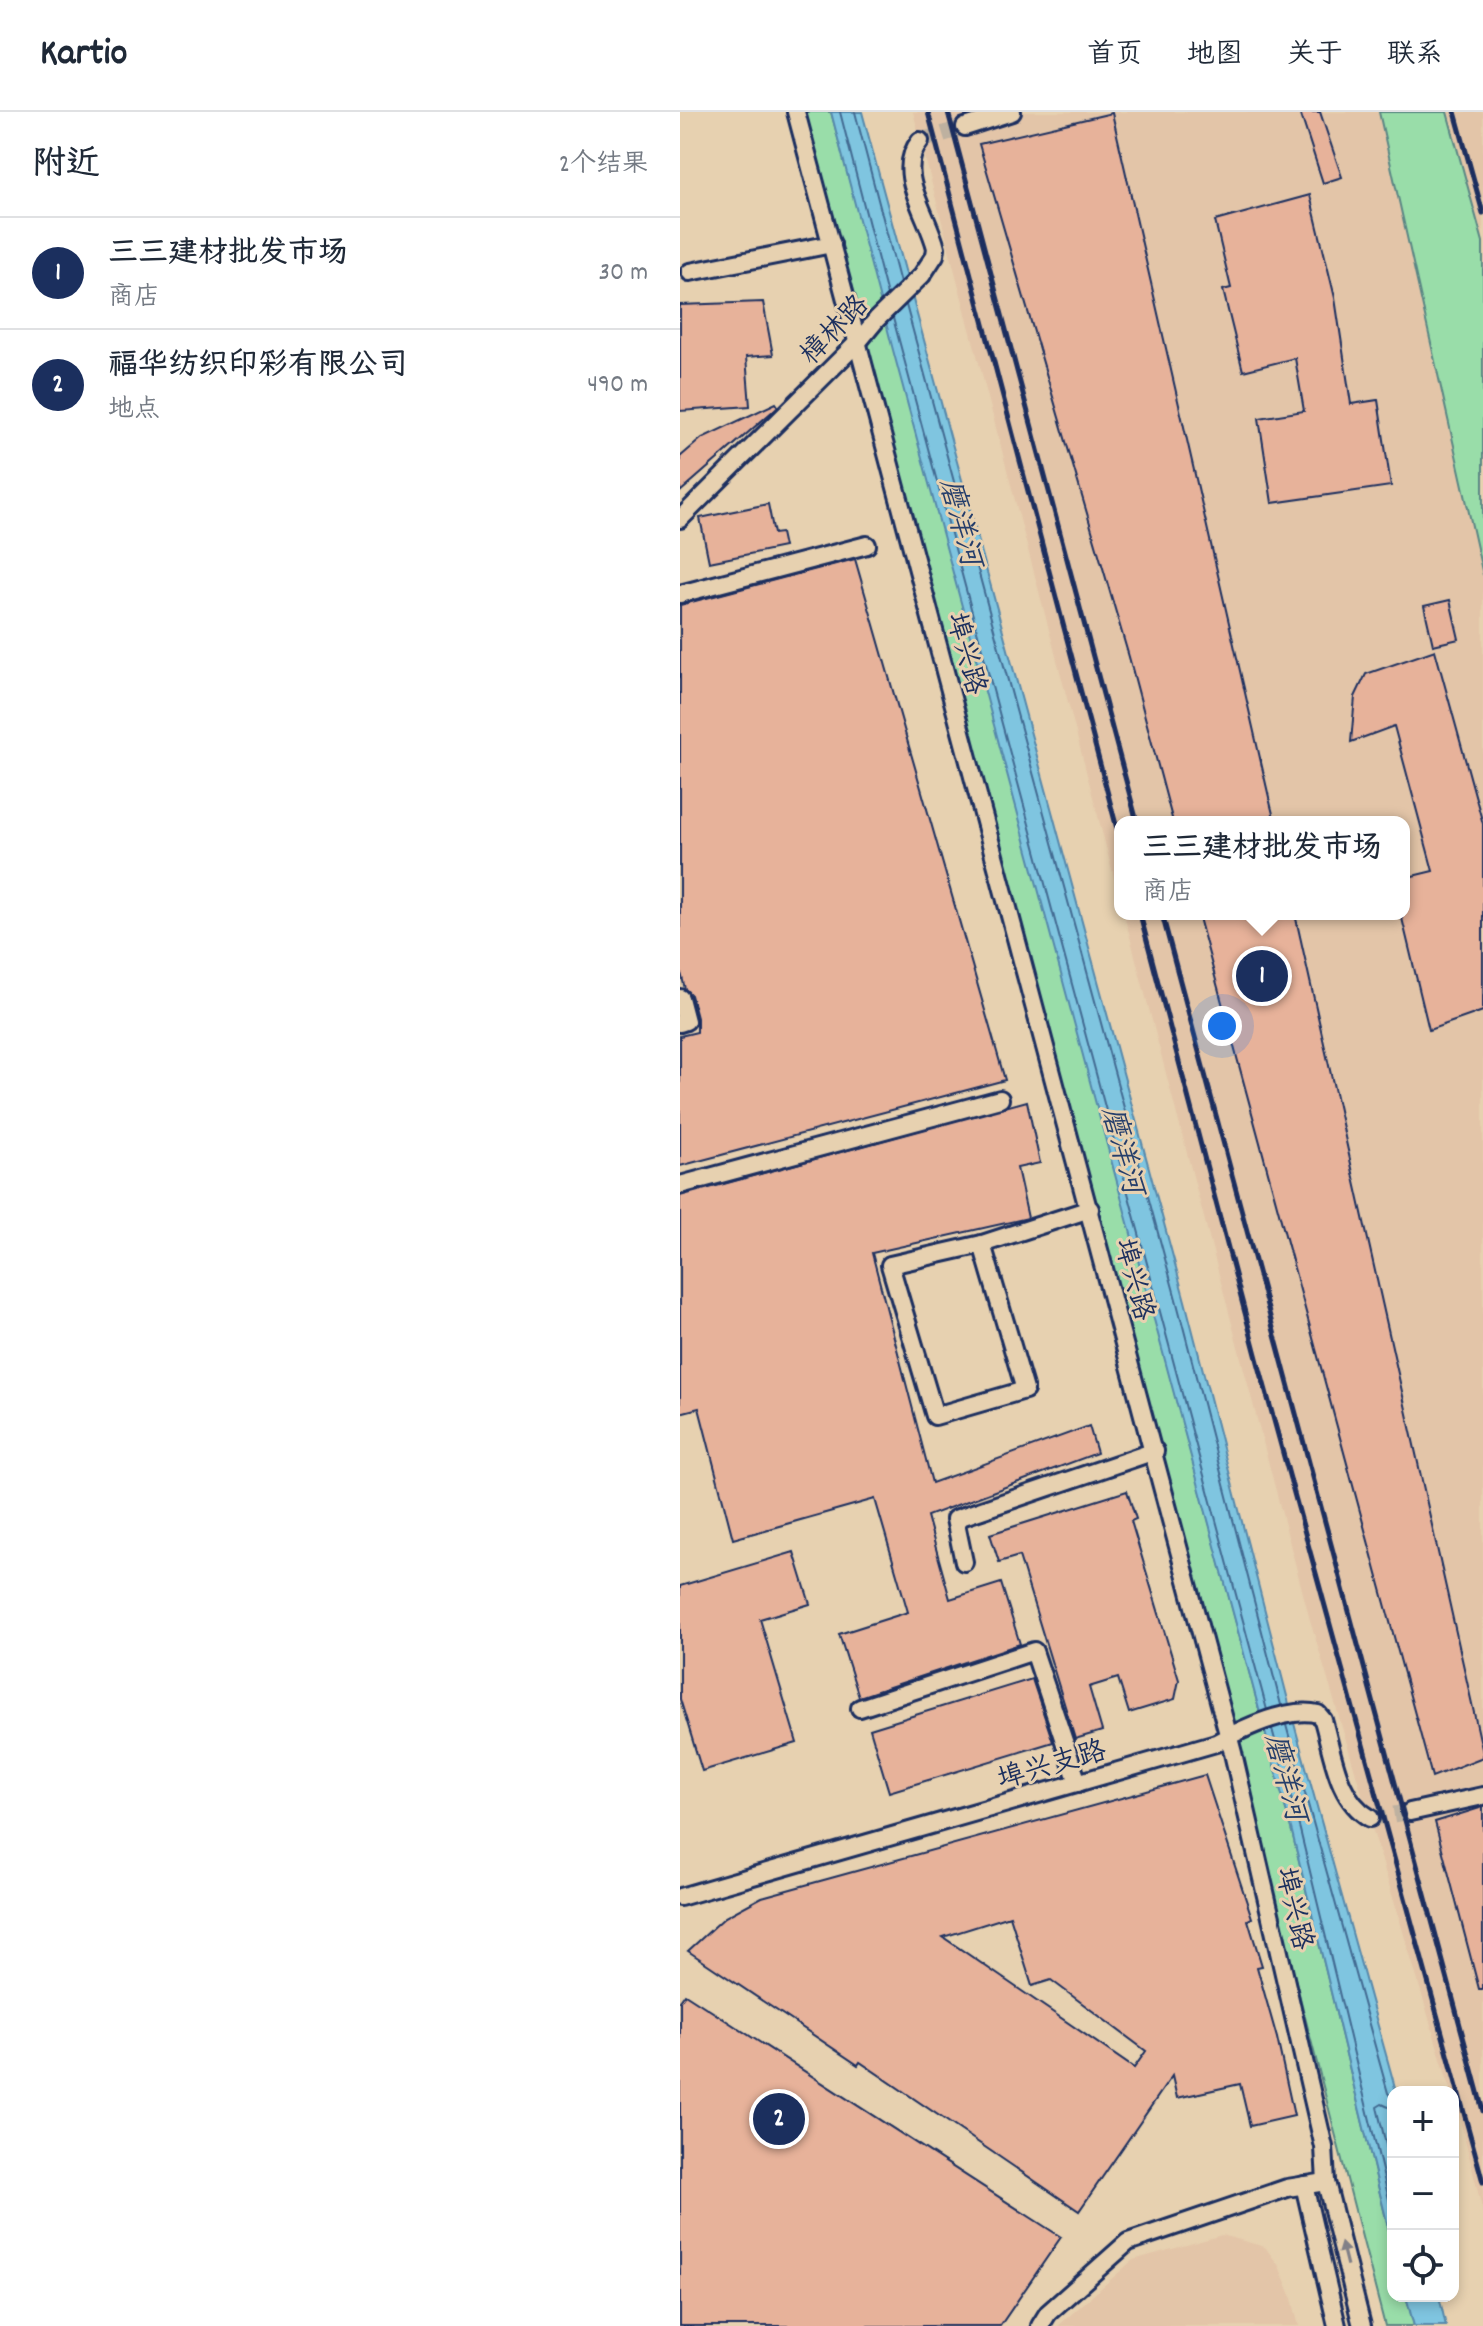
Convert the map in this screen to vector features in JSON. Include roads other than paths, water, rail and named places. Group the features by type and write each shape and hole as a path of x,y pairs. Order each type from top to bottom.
{"street":[{"name":"埠兴路","path":"796,112 1229,1736 1324,2147 1326,2182 1362,2326"},
{"path":"965,127 1012,112"},
{"name":"樟林路","path":"680,519 858,342 922,275 935,255 936,248 916,195 909,163 912,151 920,141"},
{"path":"690,272 832,244"},
{"path":"680,594 867,545"},
{"path":"680,998 686,1021 680,1023"},
{"path":"680,1185 1000,1099"},
{"path":"982,1244 1025,1390 935,1416 890,1265 982,1244 1090,1209"},
{"path":"964,1562 955,1519 1155,1451"},
{"path":"860,1708 1034,1651 1078,1783"},
{"name":"埠兴支路","path":"680,1897 1216,1743 1257,1723 1300,1712 1318,1714 1323,1720 1347,1797 1357,1810 1370,1818"},
{"path":"1410,1812 1483,1796"},
{"path":"1040,2326 1048,2313 1128,2242 1233,2204 1326,2182"},
{"path":"1304,2185 1337,2326"}],"water":[{"name":"磨洋河","path":"831,112 862,112 1185,1301 1296,1731 1393,2080 1394,2086 1387,2086 1387,2222 1292,1832"},
{"path":"1408,2302 1440,2302 1446,2326 1414,2326"}],"tunnel":[{"path":"920,141 965,127"},
{"path":"1370,1818 1410,1812"}],"railway":[{"path":"928,112 1114,817"},
{"path":"948,112 1135,816"},
{"path":"1455,112 1483,213"},
{"path":"1142,920 1258,1362 1483,2182"},
{"path":"1164,920 1483,2111"}],"place":[{"name":"三三建材批发市场","path":"1262,976"},
{"name":"福华纺织印彩有限公司","path":"779,2119"}]}
